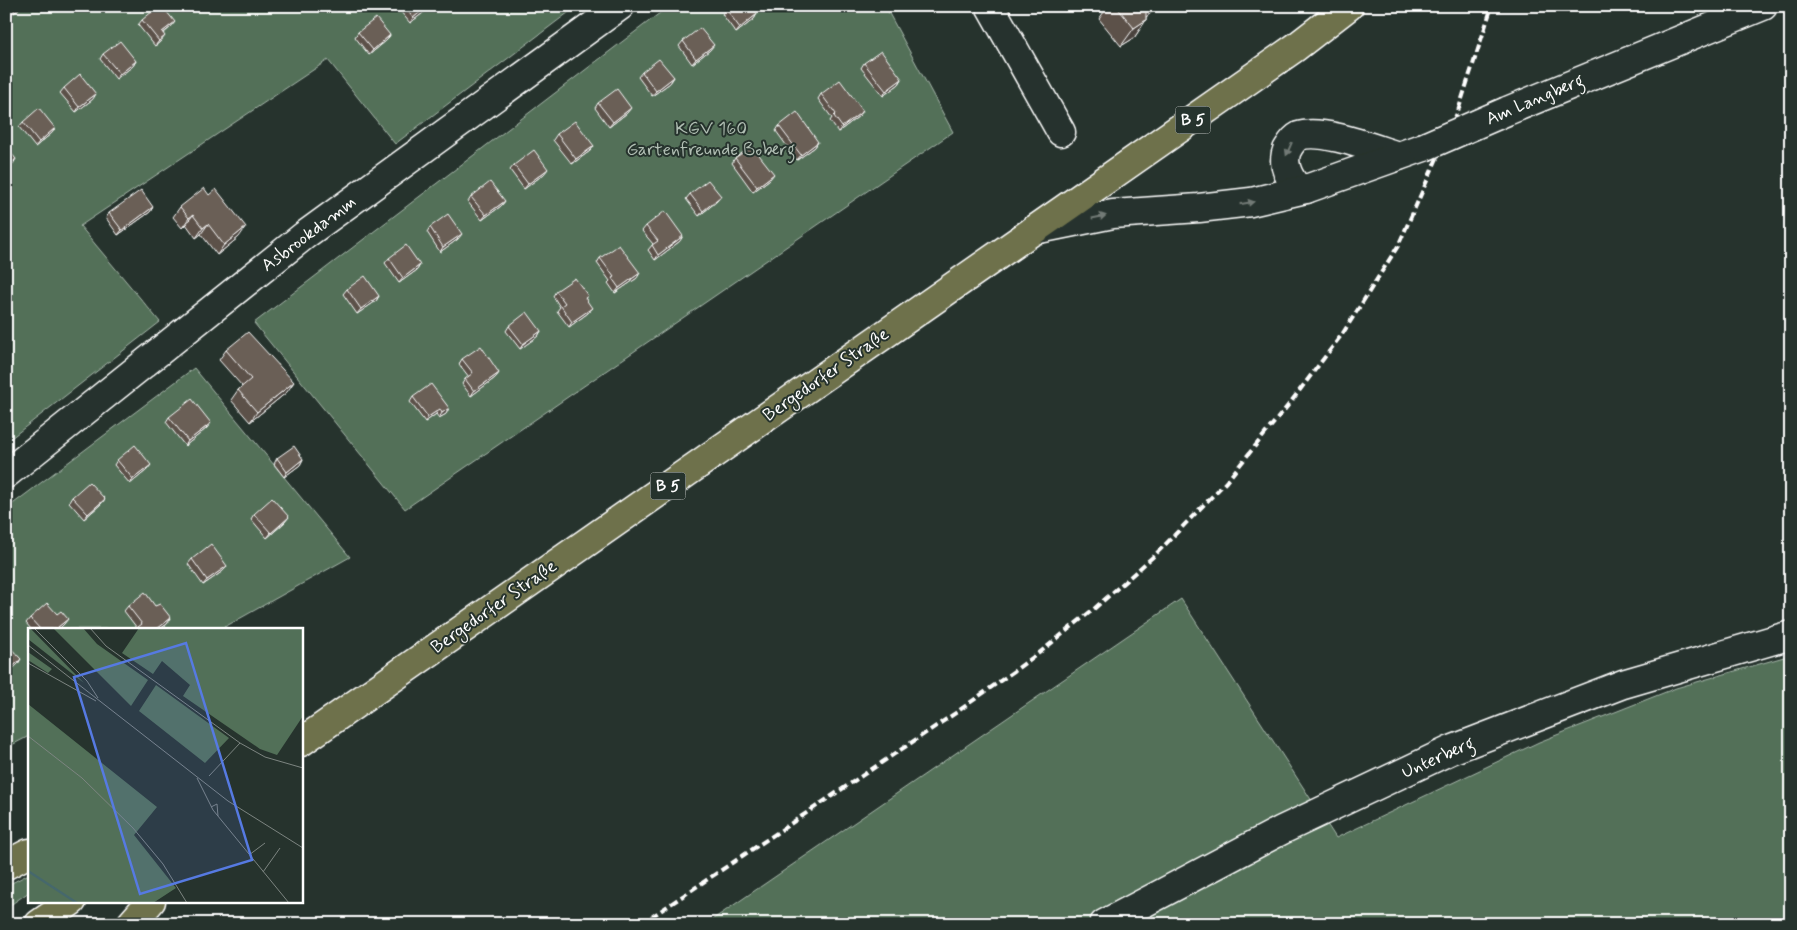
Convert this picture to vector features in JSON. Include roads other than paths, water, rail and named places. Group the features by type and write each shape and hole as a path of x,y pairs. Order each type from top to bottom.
{"main road":[{"name":"Bergedorfer Straße","path":"302,741 1296,47 1350,6"},
{"path":"6,865 28,854"},
{"path":"39,924 71,902"},
{"path":"131,924 150,902"}],"street":[{"name":"Asbrookdamm","path":"6,474 305,236 620,6"},
{"path":"990,6 1061,132"},
{"name":"Am Langberg","path":"1034,230 1113,214 1252,202 1306,189 1424,147 1756,8"},
{"path":"1306,189 1296,186 1286,168 1285,155 1290,143 1298,136 1313,134 1347,140 1398,156"},
{"name":"Unterberg","path":"1104,924 1282,830 1451,750 1623,684 1791,635"}],"railway":[{"path":"641,924 957,712 1039,653 1095,608 1156,554 1226,482 1290,403 1343,333 1398,246 1458,111 1492,6"}],"park label":[{"name":"KGV 160 Gartenfreunde Boberg","path":"711,139"}]}
